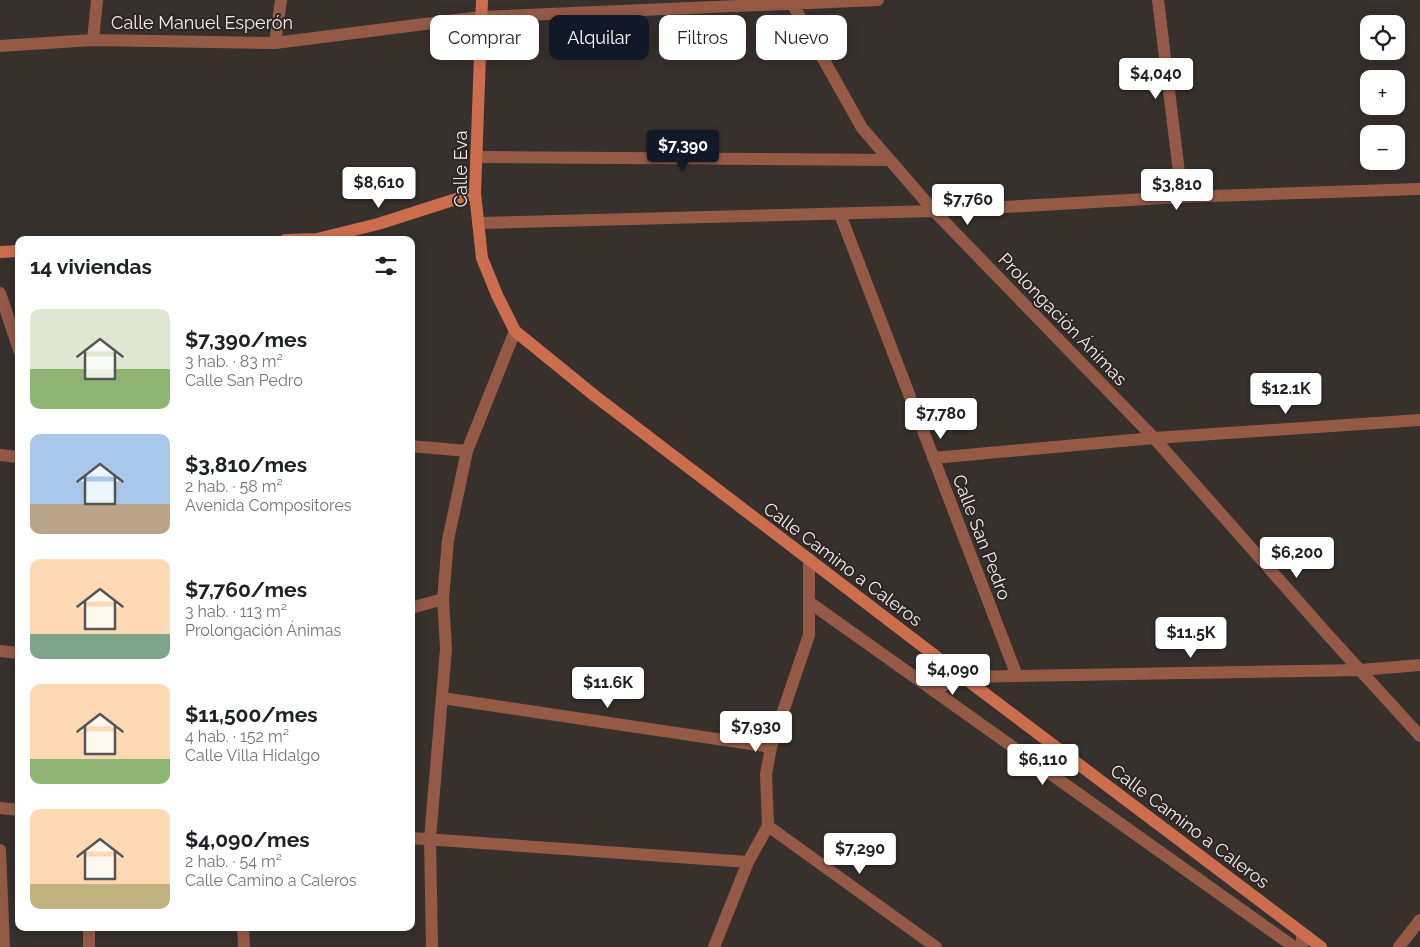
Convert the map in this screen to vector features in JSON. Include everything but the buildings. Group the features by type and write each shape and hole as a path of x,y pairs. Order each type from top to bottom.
{"street":[{"path":"93,40 97,0"},
{"path":"275,43 281,0"},
{"name":"Calle Eva","path":"480,15 482,0"},
{"name":"Calle Manuel Esperón","path":"522,15 793,2 878,0"},
{"path":"1158,0 1182,196"},
{"name":"Prolongación Ánimas","path":"793,2 862,128 934,211 1154,438 1420,736"},
{"name":"Calle Manuel Esperón","path":"0,46 93,40 275,43 430,23"},
{"name":"Calle Eva","path":"479,60 475,193 482,258 514,331"},
{"path":"476,157 890,160"},
{"path":"478,223 934,211 1182,196 1420,189"},
{"path":"329,236 370,226 475,193"},
{"name":"Calle San Pedro","path":"840,214 1017,676"},
{"path":"0,252 15,251"},
{"path":"0,292 15,338"},
{"path":"432,947 430,839 446,648 443,599 448,540 467,451 514,331"},
{"name":"Calle Camino a Caleros","path":"514,331 595,396 963,677 1321,947"},
{"path":"933,458 1154,438 1420,420"},
{"path":"415,446 467,451"},
{"path":"0,455 15,457"},
{"path":"714,947 748,862 768,826 766,774 771,747 809,635 809,559"},
{"path":"415,607 443,599"},
{"path":"809,602 1294,947"},
{"path":"0,651 15,653"},
{"path":"933,690 963,677 1361,670 1420,665"},
{"path":"442,698 771,747"},
{"path":"0,808 15,810"},
{"path":"768,826 936,947"},
{"path":"415,838 748,862"},
{"path":"0,850 4,947"},
{"path":"1399,947 1420,920"},
{"path":"89,931 90,947"},
{"path":"243,931 244,947"},
{"path":"1302,933 1302,947"}]}
